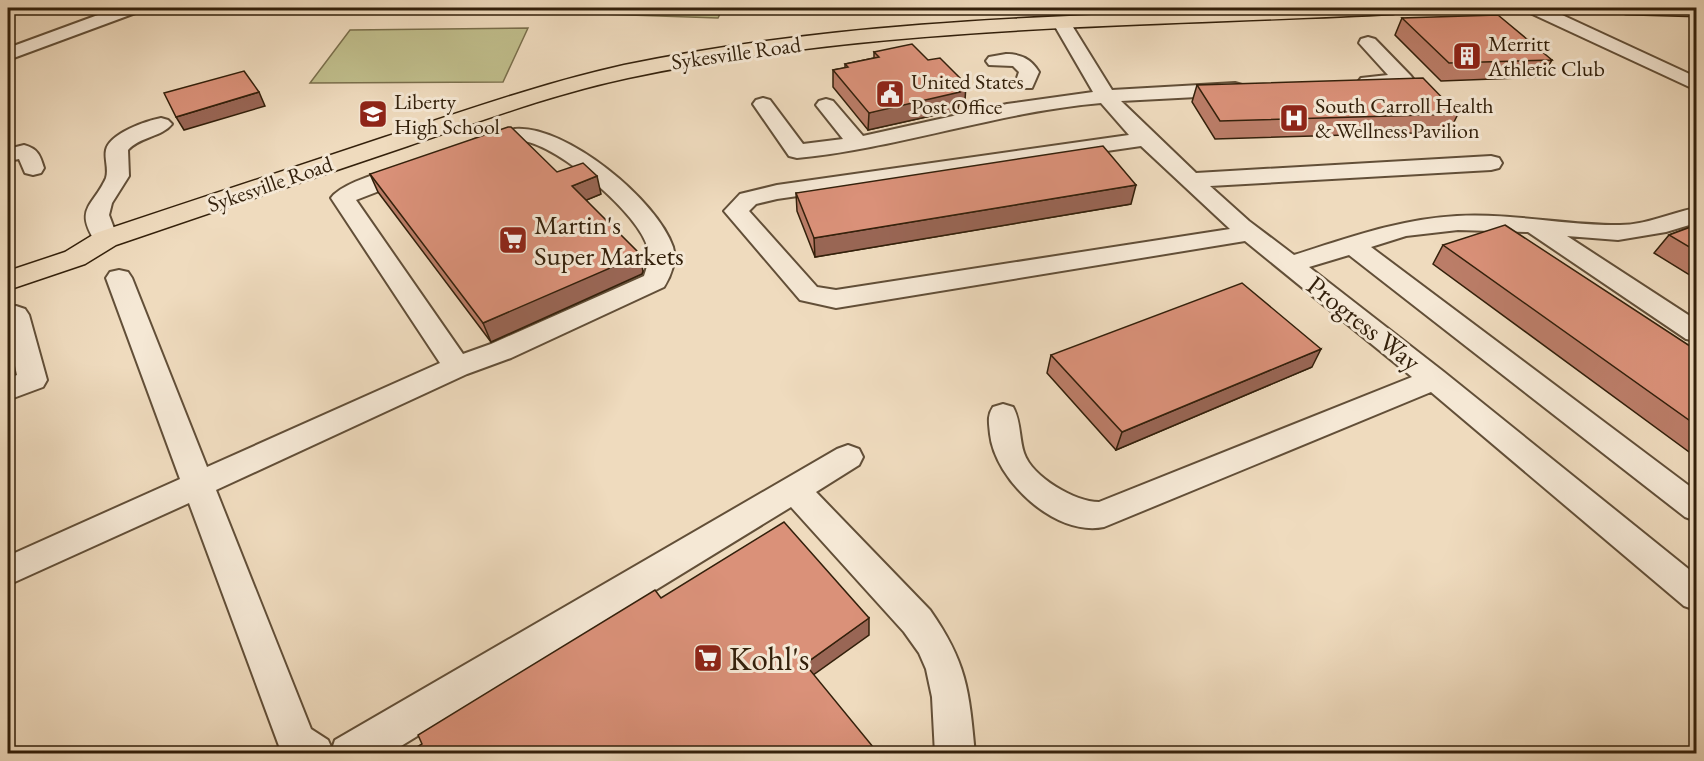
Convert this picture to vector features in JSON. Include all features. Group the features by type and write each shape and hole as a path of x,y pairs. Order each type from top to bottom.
{"main road":[{"name":"Sykesville Road","path":"8,263 66,243 106,239 516,101 625,70 735,51 892,33 1394,8"},
{"path":"1626,8 1696,10"},
{"name":"Sykesville Road","path":"8,281 75,258 106,239"}],"street":[{"path":"8,54 132,8"},
{"path":"1534,8 1696,84"},
{"name":"Progress Way","path":"1062,23 1106,95 1145,139 1189,180 1250,233 1434,379 1696,596"},
{"path":"1353,83 1404,80 1368,43"},
{"path":"996,61 1013,59 1025,65 1029,72 1025,84"},
{"path":"763,104 797,151 831,149 1009,109 1106,95 1250,88"},
{"path":"826,105 857,143"},
{"path":"106,239 97,215 100,203 118,176 117,150 119,145 133,135 161,124"},
{"path":"8,570 457,367 501,351 655,281 663,259 660,245 651,227 636,209 589,166 552,145 527,135 514,135 459,153"},
{"path":"1145,139 777,192 748,199 736,211 808,294 836,299 1250,233"},
{"path":"8,155 24,152 29,154 33,168"},
{"path":"1189,180 1491,163"},
{"path":"427,165 362,188 342,198 457,367"},
{"path":"1290,265 1403,229 1431,225 1458,223 1534,225 1618,233 1666,225 1696,216"},
{"path":"1534,225 1696,332"},
{"path":"1352,245 1696,508"},
{"path":"119,278 200,483 297,750"},
{"path":"12,316 20,385"},
{"path":"1004,416 1005,439 1014,465 1033,484 1064,507 1077,513 1096,516 1434,379"},
{"path":"349,753 380,737 848,457"},
{"path":"794,489 917,621 934,645 943,666 951,704 955,753"}],"shaded area":[{"path":"533,8 723,8 718,18 540,12"},
{"path":"528,28 503,82 310,83 350,30"}],"building":[{"path":"1498,15 1552,60 1449,63 1402,18"},
{"path":"912,44 928,60 940,58 966,84 954,86 960,92 869,113 833,70 848,67 845,64 879,57 874,52"},
{"path":"244,71 259,92 176,117 164,93"},
{"path":"1423,78 1458,114 1220,121 1197,85"},
{"name":"Martin's Super Markets","path":"511,127 557,172 583,163 597,176 572,186 639,253 638,256 483,323 370,174"},
{"path":"1103,146 1136,185 814,238 796,193"},
{"path":"1505,225 1696,350 1696,425 1443,245"},
{"path":"1696,225 1696,251 1669,235"},
{"path":"1242,283 1321,349 1122,432 1051,355"},
{"name":"Kohl's","path":"784,522 869,618 805,664 878,753 407,753 422,744 418,735 655,590 661,598"}],"place":[{"name":"Merritt Athletic Club","path":"1467,56"},
{"name":"United States Post Office","path":"890,94"},
{"name":"Liberty High School","path":"373,114"},
{"name":"South Carroll Health & Wellness Pavilion","path":"1294,118"},
{"name":"Martin's Super Markets","path":"513,240"},
{"name":"Kohl's","path":"708,658"}]}
